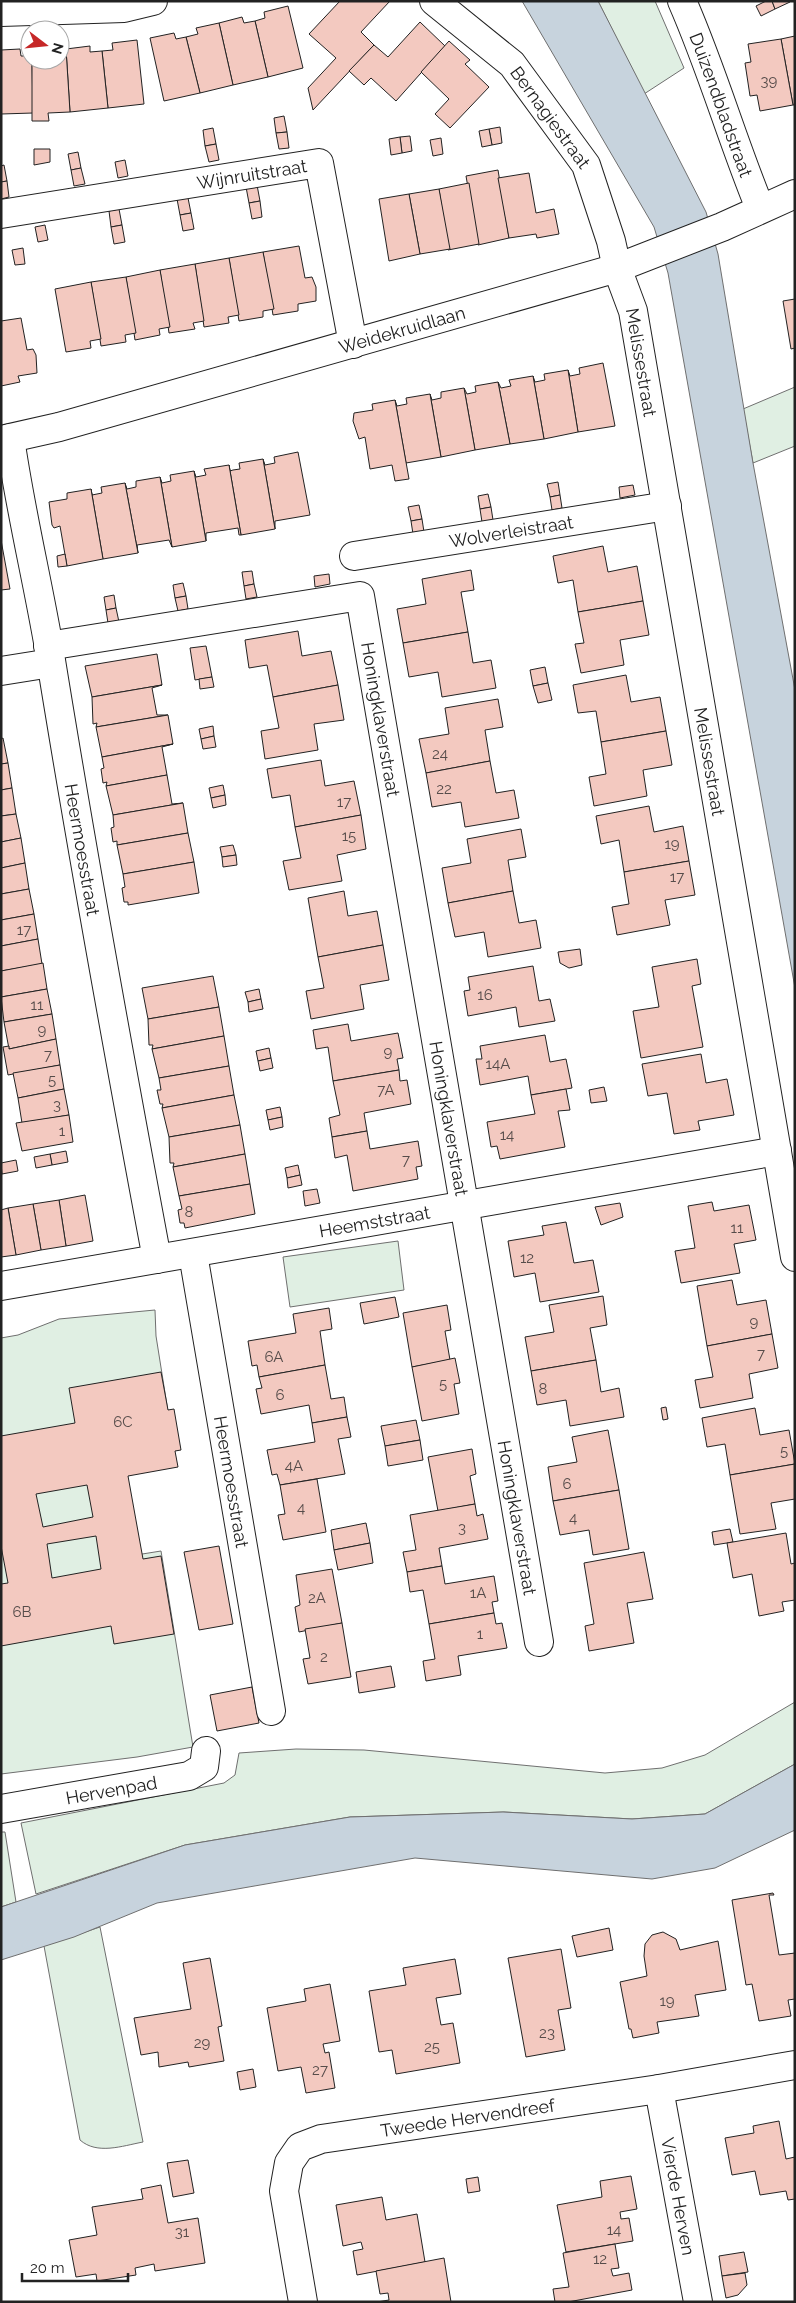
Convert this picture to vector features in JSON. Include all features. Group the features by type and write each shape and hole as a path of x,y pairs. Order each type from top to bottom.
{"street":[{"path":"1,12 124,8 153,1"},
{"name":"Bernagiestraat","path":"434,1 512,64 586,165 611,240 617,268"},
{"name":"Duizendbladstraat","path":"682,1 697,35 740,158 760,208"},
{"name":"Wijnruitstraat","path":"1,214 319,163 353,344"},
{"name":"Weidekruidlaan","path":"6,439 59,427 617,268 722,227 760,208 795,194"},
{"name":"Melissestraat","path":"617,268 634,311 795,1257"},
{"name":"Heermoesstraat","path":"6,439 17,483 50,654 99,952 157,1259"},
{"name":"Wolverleistraat","path":"354,556 667,506"},
{"name":"Honingklaverstraat","path":"50,654 360,596 463,1208 539,1642"},
{"path":"1,671 50,654"},
{"name":"Heemststraat","path":"1,1286 463,1208 777,1152"},
{"name":"Heermoesstraat","path":"193,1254 271,1711"},
{"name":"Hervenpad","path":"1,1809 189,1776 204,1768 206,1751"},
{"name":"Tweede Hervendreef","path":"303,2302 284,2191 289,2163 300,2147 321,2139 659,2089 795,2065"},
{"name":"Vierde Herven","path":"659,2089 698,2302"}],"green space":[{"path":"598,1 655,1 684,68 644,94"},
{"path":"795,387 795,446 753,463 743,409"},
{"path":"398,1241 404,1290 290,1307 283,1257"},
{"path":"155,1310 156,1336 176,1462 121,1472 136,1555 161,1551 193,1747 137,1757 1,1774 1,1338 18,1335 59,1319"},
{"path":"795,1702 795,1764 705,1814 632,1819 504,1812 350,1817 185,1845 36,1894 21,1823 224,1783 235,1775 239,1753 296,1749 364,1750 605,1773 662,1768 705,1755"},
{"path":"1,1832 5,1832 16,1902 1,1907"},
{"path":"100,1927 143,2142 110,2148 94,2147 80,2140 44,1946"}],"shaded area":[{"path":"522,1 598,1 706,212 718,254 753,463 795,690 795,988 668,273 654,227"},
{"path":"795,1764 795,1830 715,1868 652,1879 415,1858 157,1903 74,1937 1,1960 1,1907 185,1845 350,1817 503,1812 632,1819 705,1814"}],"building":[{"path":"340,1 390,1 361,32 374,45 313,110 308,88 336,58 309,34"},
{"path":"766,1 772,1 775,9 761,16 756,6"},
{"path":"772,1 789,1 790,2 775,9"},
{"path":"288,6 303,68 268,77 255,21 265,18 264,12"},
{"path":"242,17 244,23 255,21 268,77 233,85 219,23"},
{"path":"420,22 445,46 396,101 371,78 364,85 349,71 374,45 388,57"},
{"path":"219,23 233,85 200,93 186,37 198,34 196,28"},
{"path":"174,33 176,39 186,37 200,93 164,101 150,38"},
{"path":"795,36 795,105 793,105 781,39"},
{"path":"781,39 793,105 760,111 757,95 750,96 745,63 751,62 748,44"},
{"path":"137,40 144,104 108,108 102,51 113,50 112,43"},
{"path":"449,41 470,60 465,64 489,87 450,128 435,114 449,99 421,72"},
{"path":"90,46 90,52 102,51 108,108 70,112 67,70 70,70 70,48"},
{"path":"20,49 20,70 32,70 33,113 1,114 1,50"},
{"path":"32,70 67,70 70,112 48,113 49,121 32,121"},
{"path":"284,116 287,132 276,133 274,118"},
{"path":"500,127 502,143 492,145 489,129"},
{"path":"213,128 216,144 205,146 203,130"},
{"path":"489,129 492,145 482,147 479,131"},
{"path":"287,132 289,148 279,149 276,133"},
{"path":"410,136 412,151 402,153 400,137"},
{"path":"400,137 402,153 391,155 389,139"},
{"path":"441,138 443,154 433,156 430,140"},
{"path":"216,144 219,160 209,162 205,146"},
{"path":"34,149 50,149 50,162 34,165"},
{"path":"78,152 81,168 71,170 68,154"},
{"path":"125,160 128,176 118,178 115,162"},
{"path":"4,165 7,181 1,182 1,166"},
{"path":"81,168 85,184 74,186 71,170"},
{"path":"498,170 509,238 478,245 466,176"},
{"path":"529,173 536,213 554,209 559,234 537,238 536,234 509,238 498,178"},
{"path":"7,181 9,197 1,199 1,182"},
{"path":"469,183 479,244 448,250 439,189"},
{"path":"257,185 260,201 249,203 246,187"},
{"path":"439,189 450,249 420,254 409,194"},
{"path":"409,194 420,254 389,261 379,199"},
{"path":"188,198 191,213 180,215 177,199"},
{"path":"260,201 262,217 252,219 249,203"},
{"path":"119,209 122,225 111,227 109,211"},
{"path":"191,213 194,229 183,231 180,215"},
{"path":"45,225 48,240 38,242 35,227"},
{"path":"122,225 125,242 114,244 111,227"},
{"path":"299,246 305,278 312,277 316,287 316,301 298,304 298,311 273,315 263,252"},
{"path":"23,248 25,264 15,265 12,250"},
{"path":"263,252 274,309 263,311 263,317 239,321 229,258"},
{"path":"229,258 239,315 228,317 229,323 204,327 195,264"},
{"path":"195,264 204,321 193,323 195,329 169,333 160,270"},
{"path":"160,270 170,327 159,329 160,335 135,340 126,277"},
{"path":"126,277 136,333 125,335 126,342 101,346 91,282"},
{"path":"91,282 101,339 90,341 91,348 66,352 55,289"},
{"path":"795,299 795,348 791,349 783,301"},
{"path":"21,318 27,350 33,349 36,355 37,373 18,376 20,382 1,386 1,321"},
{"path":"603,363 615,426 578,432 568,370 570,376 580,374 579,368"},
{"path":"568,370 578,432 544,439 533,376 535,382 545,380 544,374"},
{"path":"533,376 544,439 510,444 498,382 501,388 511,386 509,380"},
{"path":"498,382 510,444 475,450 464,388 467,394 476,392 475,386"},
{"path":"464,388 475,450 441,457 430,394 432,400 441,398 441,392"},
{"path":"430,394 441,457 406,463 395,400 397,406 407,404 406,398"},
{"path":"395,400 409,479 395,481 392,465 370,469 365,437 359,439 353,421 354,413 373,410 372,404"},
{"path":"298,452 310,515 275,521 275,529 263,459 265,465 275,463 274,457"},
{"path":"263,459 275,529 241,535 230,471 240,469 239,463"},
{"path":"229,465 241,535 239,535 238,528 206,533 206,541 194,471 196,477 206,475 204,469"},
{"path":"194,471 206,541 172,547 160,477 162,483 171,481 170,475"},
{"path":"160,477 172,547 169,540 137,545 138,553 125,483 127,489 136,487 136,481"},
{"path":"558,482 560,495 550,497 547,484"},
{"path":"125,483 138,553 103,559 92,495 102,493 101,487"},
{"path":"633,485 635,495 620,498 619,487"},
{"path":"91,489 103,559 67,566 60,526 54,528 52,525 49,502 67,499 67,493"},
{"path":"488,494 491,507 480,509 478,496"},
{"path":"560,495 562,508 552,510 550,497"},
{"path":"419,505 422,519 411,521 408,507"},
{"path":"491,507 493,520 482,522 480,509"},
{"path":"422,519 424,532 413,534 411,521"},
{"path":"1,540 10,589 1,590"},
{"path":"603,546 608,572 637,566 643,601 578,612 573,580 558,583 553,556"},
{"path":"65,554 67,566 58,567 57,556"},
{"path":"471,570 474,590 461,592 468,632 403,643 397,609 426,604 422,579"},
{"path":"252,571 254,584 244,586 242,572"},
{"path":"329,574 330,584 315,587 314,576"},
{"path":"183,583 186,596 175,598 173,585"},
{"path":"254,584 257,597 246,599 244,586"},
{"path":"114,595 116,608 106,610 104,597"},
{"path":"186,596 188,609 178,611 175,598"},
{"path":"643,601 649,635 620,640 624,665 581,673 575,644 584,643 578,612"},
{"path":"116,608 119,622 108,623 106,610"},
{"path":"298,631 302,656 331,651 338,685 273,697 267,665 249,668 245,640"},
{"path":"468,632 473,663 491,660 496,688 442,697 438,672 409,677 403,643"},
{"path":"206,646 212,677 195,680 190,648"},
{"path":"157,654 162,685 92,697 85,666"},
{"path":"545,667 548,683 533,686 530,670"},
{"path":"626,675 631,702 660,697 666,731 601,742 596,711 578,713 573,685"},
{"path":"212,677 214,687 200,689 199,679"},
{"path":"548,683 552,700 538,703 533,686"},
{"path":"162,685 152,688 157,715 168,715 96,727 97,723 93,724 92,697"},
{"path":"338,685 344,720 314,724 318,750 265,759 261,731 279,728 273,697"},
{"path":"498,699 503,727 485,730 490,761 426,773 419,739 449,734 445,708"},
{"path":"168,715 173,744 102,757 96,727"},
{"path":"213,726 214,736 201,739 199,729"},
{"path":"666,731 672,765 643,770 647,796 594,806 589,777 606,774 601,742"},
{"path":"214,736 216,747 203,749 201,739"},
{"path":"3,738 8,763 1,764 1,739"},
{"path":"173,744 162,747 167,775 106,786 107,782 103,783 101,769 104,768 102,757"},
{"path":"321,760 325,786 354,781 361,815 295,827 290,795 272,798 267,769"},
{"path":"490,761 496,793 514,790 519,818 465,827 461,802 432,807 426,773"},
{"path":"8,763 12,788 1,790 1,764"},
{"path":"167,775 172,804 183,803 113,815 106,786"},
{"path":"223,785 225,795 211,798 209,788"},
{"path":"12,788 16,814 1,816 1,790"},
{"path":"225,795 226,805 213,808 211,798"},
{"path":"183,803 188,833 117,845 117,841 113,842 111,828 114,827 113,815"},
{"path":"649,806 654,832 683,826 689,861 624,872 619,840 601,844 596,816"},
{"path":"16,814 21,838 1,842 1,816"},
{"path":"361,815 366,849 337,855 342,881 289,890 283,861 301,858 295,827"},
{"path":"521,829 526,857 508,860 513,891 448,903 442,868 471,863 467,839"},
{"path":"188,833 194,862 123,874 117,845"},
{"path":"21,838 25,863 1,868 1,842"},
{"path":"233,845 236,855 222,857 220,847"},
{"path":"236,855 237,865 223,867 222,857"},
{"path":"689,861 695,895 665,900 670,925 617,935 612,907 629,904 624,872"},
{"path":"194,862 199,893 128,905 128,902 124,902 122,888 125,887 123,874"},
{"path":"25,863 29,889 1,894 1,868"},
{"path":"29,889 34,914 1,920 1,894"},
{"path":"344,891 348,916 377,911 383,945 318,957 308,898"},
{"path":"513,891 519,923 536,920 541,948 488,957 484,932 455,937 448,903"},
{"path":"34,914 38,939 1,946 1,920"},
{"path":"38,939 42,964 1,971 1,946"},
{"path":"383,945 389,980 360,985 364,1009 311,1019 306,991 324,988 318,957"},
{"path":"580,949 582,965 569,968 560,963 558,952"},
{"path":"697,959 701,984 692,986 703,1047 641,1058 633,1011 659,1007 652,967"},
{"path":"43,963 47,989 1,997 1,971"},
{"path":"533,966 539,1001 550,999 555,1021 519,1027 516,1007 468,1016 464,991 470,990 468,977"},
{"path":"213,976 219,1007 148,1019 142,988"},
{"path":"47,989 52,1014 4,1022 1,997"},
{"path":"259,989 261,999 248,1002 245,992"},
{"path":"261,999 263,1009 249,1012 248,1002"},
{"path":"219,1007 224,1036 152,1049 153,1045 149,1045 148,1019"},
{"path":"52,1014 56,1039 9,1049 4,1022"},
{"path":"348,1024 351,1041 398,1033 403,1058 397,1059 399,1070 333,1081 328,1047 316,1049 313,1030"},
{"path":"545,1035 550,1062 566,1059 572,1088 531,1095 528,1076 480,1085 476,1059 482,1059 480,1046"},
{"path":"224,1036 229,1066 159,1078 152,1049"},
{"path":"56,1039 60,1065 8,1075 3,1047 9,1046 9,1049"},
{"path":"269,1048 271,1058 258,1061 256,1051"},
{"path":"701,1054 706,1083 727,1079 734,1115 698,1121 700,1130 674,1134 667,1093 648,1096 642,1064"},
{"path":"271,1058 273,1068 260,1071 258,1061"},
{"path":"60,1065 64,1089 18,1098 13,1073"},
{"path":"229,1066 234,1095 162,1108 163,1104 160,1104 157,1090 161,1090 159,1078"},
{"path":"399,1070 400,1081 407,1080 411,1104 364,1113 367,1131 332,1137 329,1118 340,1115 333,1081"},
{"path":"604,1087 607,1101 591,1103 589,1090"},
{"path":"64,1089 69,1115 22,1123 18,1098"},
{"path":"566,1089 570,1110 558,1111 565,1147 500,1159 497,1146 491,1147 487,1122 535,1114 531,1095"},
{"path":"234,1095 240,1125 169,1137 162,1108"},
{"path":"280,1107 282,1117 268,1120 266,1110"},
{"path":"69,1115 73,1142 22,1151 16,1123"},
{"path":"282,1117 283,1127 270,1130 268,1120"},
{"path":"240,1125 245,1154 173,1167 174,1163 170,1163 169,1137"},
{"path":"367,1131 370,1149 418,1141 422,1166 416,1167 418,1179 353,1191 347,1155 335,1158 332,1137"},
{"path":"66,1151 68,1162 52,1165 50,1154"},
{"path":"50,1154 52,1165 36,1168 34,1157"},
{"path":"245,1154 250,1184 179,1196 173,1167"},
{"path":"16,1160 18,1171 2,1174 1,1163"},
{"path":"298,1165 300,1175 287,1178 285,1168"},
{"path":"300,1175 302,1185 288,1188 287,1178"},
{"path":"250,1184 255,1214 185,1228 184,1223 180,1223 178,1210 182,1209 179,1196"},
{"path":"317,1189 320,1203 305,1206 303,1191"},
{"path":"85,1195 93,1241 66,1246 59,1200"},
{"path":"59,1200 66,1246 41,1250 33,1204"},
{"path":"712,1202 714,1211 749,1205 756,1240 734,1244 740,1273 681,1283 675,1251 695,1248 688,1206"},
{"path":"620,1203 623,1217 601,1225 595,1207"},
{"path":"33,1204 41,1250 16,1255 8,1208"},
{"path":"8,1208 16,1255 1,1257 1,1210"},
{"path":"566,1222 574,1263 593,1260 599,1292 540,1302 535,1273 514,1277 508,1241 544,1235 542,1226"},
{"path":"732,1280 737,1305 766,1300 772,1334 707,1346 697,1286"},
{"path":"603,1296 607,1325 590,1328 596,1360 531,1371 525,1337 554,1332 549,1305"},
{"path":"395,1297 399,1317 364,1324 360,1303"},
{"path":"447,1305 451,1330 445,1331 450,1360 412,1367 403,1313"},
{"path":"329,1308 332,1329 320,1331 325,1365 259,1377 257,1365 252,1366 248,1341 296,1333 293,1314"},
{"path":"772,1334 778,1368 749,1374 753,1398 700,1408 695,1380 713,1377 707,1346"},
{"path":"455,1358 460,1383 454,1384 459,1414 422,1421 412,1367"},
{"path":"596,1360 601,1392 619,1388 624,1417 570,1426 566,1400 537,1405 531,1371"},
{"path":"325,1365 331,1399 344,1397 347,1417 312,1423 309,1405 261,1414 256,1389 262,1388 259,1377"},
{"path":"161,1372 168,1410 174,1409 181,1450 175,1451 178,1467 128,1476 143,1559 161,1556 174,1634 114,1644 111,1626 1,1646 1,1584 8,1583 1,1546 1,1436 75,1423 69,1388","holes":["87,1485 93,1517 43,1527 36,1494","96,1536 101,1569 52,1578 47,1544"]},
{"path":"666,1407 668,1419 663,1420 661,1408"},
{"path":"755,1408 760,1435 789,1430 795,1464 730,1475 725,1444 707,1447 702,1418"},
{"path":"347,1417 351,1437 338,1439 345,1474 280,1485 277,1474 272,1475 267,1450 315,1442 312,1423"},
{"path":"416,1420 420,1440 385,1446 381,1426"},
{"path":"608,1430 619,1490 553,1501 548,1467 577,1462 572,1437"},
{"path":"420,1440 423,1460 388,1466 385,1446"},
{"path":"472,1449 476,1474 470,1476 475,1504 438,1511 428,1457"},
{"path":"795,1464 795,1499 771,1503 776,1529 740,1534 730,1475"},
{"path":"317,1479 326,1532 283,1540 278,1515 285,1514 280,1485"},
{"path":"619,1490 629,1549 593,1555 589,1530 560,1535 553,1501"},
{"path":"475,1504 477,1516 483,1514 488,1539 439,1548 442,1566 407,1572 403,1552 416,1550 410,1515"},
{"path":"366,1523 370,1543 334,1550 331,1530"},
{"path":"730,1529 733,1542 714,1545 712,1532"},
{"path":"786,1533 791,1564 795,1563 795,1600 782,1602 784,1611 759,1616 752,1574 733,1578 727,1543"},
{"path":"370,1543 373,1563 338,1570 334,1550"},
{"path":"219,1546 233,1624 199,1630 184,1552"},
{"path":"644,1552 653,1599 627,1603 634,1643 589,1651 585,1626 594,1624 584,1563"},
{"path":"442,1566 445,1584 494,1576 498,1601 492,1602 494,1613 429,1624 423,1590 410,1592 407,1572"},
{"path":"332,1569 342,1623 299,1632 295,1607 300,1605 296,1575"},
{"path":"494,1613 496,1624 502,1623 507,1648 458,1656 461,1675 426,1681 423,1661 435,1659 429,1624"},
{"path":"342,1623 351,1677 308,1684 303,1659 310,1658 305,1629"},
{"path":"391,1666 395,1687 359,1693 356,1672"},
{"path":"252,1687 259,1723 217,1731 210,1695"},
{"path":"773,1893 774,1895 769,1895 779,1955 795,1953 795,1999 788,2000 791,2016 759,2021 752,1984 746,1985 732,1900"},
{"path":"609,1928 613,1950 577,1957 572,1936"},
{"path":"663,1932 676,1939 680,1950 718,1941 726,1990 695,1995 699,2016 657,2022 659,2033 633,2038 631,2029 629,2029 620,1982 647,1976 644,1956 645,1944 652,1935"},
{"path":"561,1949 571,2008 558,2010 565,2050 526,2057 508,1958"},
{"path":"210,1958 222,2026 218,2027 224,2061 189,2067 188,2062 159,2067 158,2052 141,2055 134,2018 191,2009 183,1963"},
{"path":"455,1959 461,1994 436,1998 441,2025 453,2023 460,2063 396,2074 392,2050 379,2052 369,1991 406,1985 403,1968"},
{"path":"330,1984 340,2041 323,2044 325,2053 329,2052 335,2088 306,2093 301,2067 278,2071 267,2008 306,2001 304,1989"},
{"path":"253,2069 256,2087 240,2090 237,2072"},
{"path":"779,2121 786,2159 795,2157 795,2199 788,2200 786,2191 760,2195 755,2171 732,2175 725,2138 754,2133 753,2126"},
{"path":"188,2160 194,2193 173,2197 167,2163"},
{"path":"631,2176 637,2209 620,2212 621,2219 629,2218 633,2241 566,2252 557,2205 602,2197 600,2181"},
{"path":"478,2177 480,2191 468,2193 466,2179"},
{"path":"161,2185 168,2223 198,2218 205,2263 155,2271 154,2264 135,2268 136,2275 97,2281 96,2274 76,2277 69,2240 97,2235 92,2207 143,2199 141,2189"},
{"path":"382,2197 386,2220 417,2214 425,2262 357,2275 353,2251 363,2249 361,2242 343,2246 336,2205"},
{"path":"615,2244 619,2268 611,2269 613,2276 629,2273 632,2290 568,2302 555,2302 553,2289 569,2287 563,2253"},
{"path":"744,2252 748,2272 722,2276 719,2256"},
{"path":"444,2258 451,2302 377,2302 389,2300 388,2293 380,2294 376,2271"},
{"path":"745,2273 747,2285 738,2295 726,2298 722,2276"}]}
